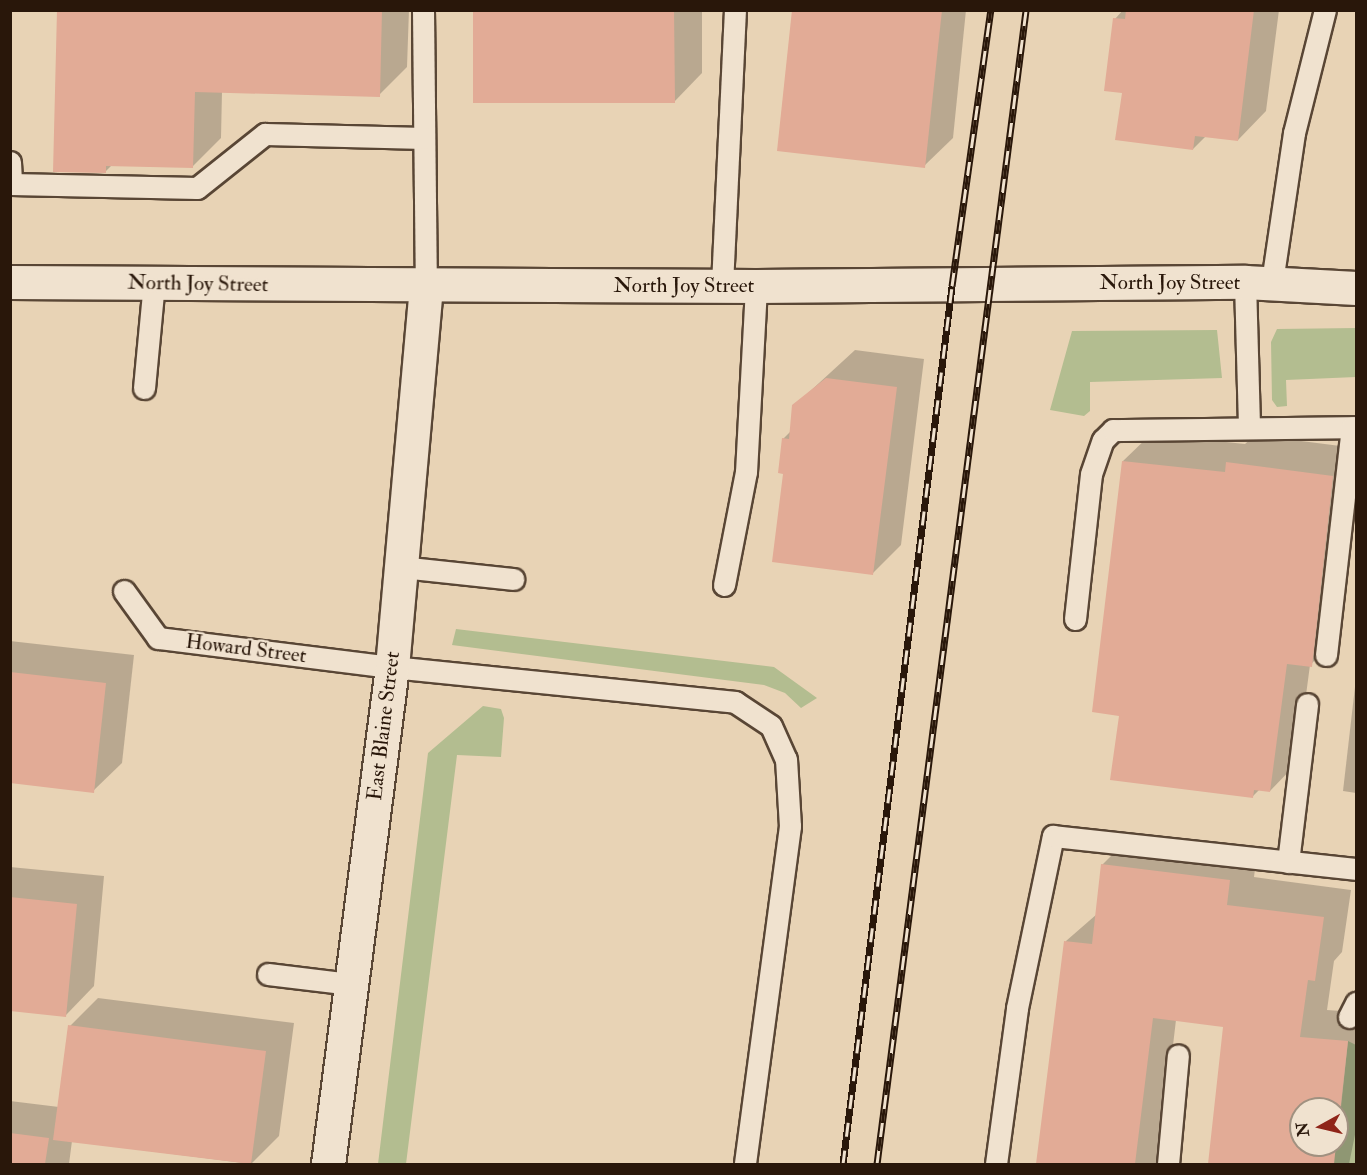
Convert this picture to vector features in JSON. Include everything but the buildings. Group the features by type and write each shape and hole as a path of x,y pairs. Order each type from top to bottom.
{"street":[{"name":"North Joy Street","path":"10,282 756,286 1259,282 1356,288"},
{"name":"East Blaine Street","path":"328,1164 392,667 426,286"}],"lane":[{"path":"423,10 426,286"},
{"path":"722,285 735,10"},
{"path":"1249,427 1259,282 1325,10"},
{"path":"10,162 12,184 197,188 265,134 424,138"},
{"path":"144,388 154,283"},
{"path":"724,585 747,472 756,286"},
{"path":"1075,619 1091,474 1103,440 1113,430 1354,427 1326,655"},
{"path":"401,567 513,579"},
{"name":"Howard Street","path":"124,591 158,638 392,667 735,702 758,715 779,738 786,759 790,826 745,1164"},
{"path":"1288,862 1307,704"},
{"path":"996,1164 1017,1008 1053,836 1356,869"},
{"path":"268,974 351,984"},
{"path":"1168,1164 1178,1055"}],"green space":[{"path":"1356,328 1356,377 1286,380 1287,406 1277,407 1272,400 1271,342 1277,329"},
{"path":"1217,330 1222,378 1090,382 1090,411 1084,416 1050,410 1072,331"},
{"path":"456,629 774,667 817,698 801,708 785,693 764,685 452,645"},
{"path":"483,706 501,709 504,718 501,757 457,755 406,1164 378,1164 428,753"},
{"path":"1348,1041 1356,1045 1356,1164 1326,1164 1327,1157 1349,1157 1349,1097 1342,1097"}],"railway":[{"path":"843,1164 952,286 991,10"},
{"path":"877,1164 1026,10"}]}
